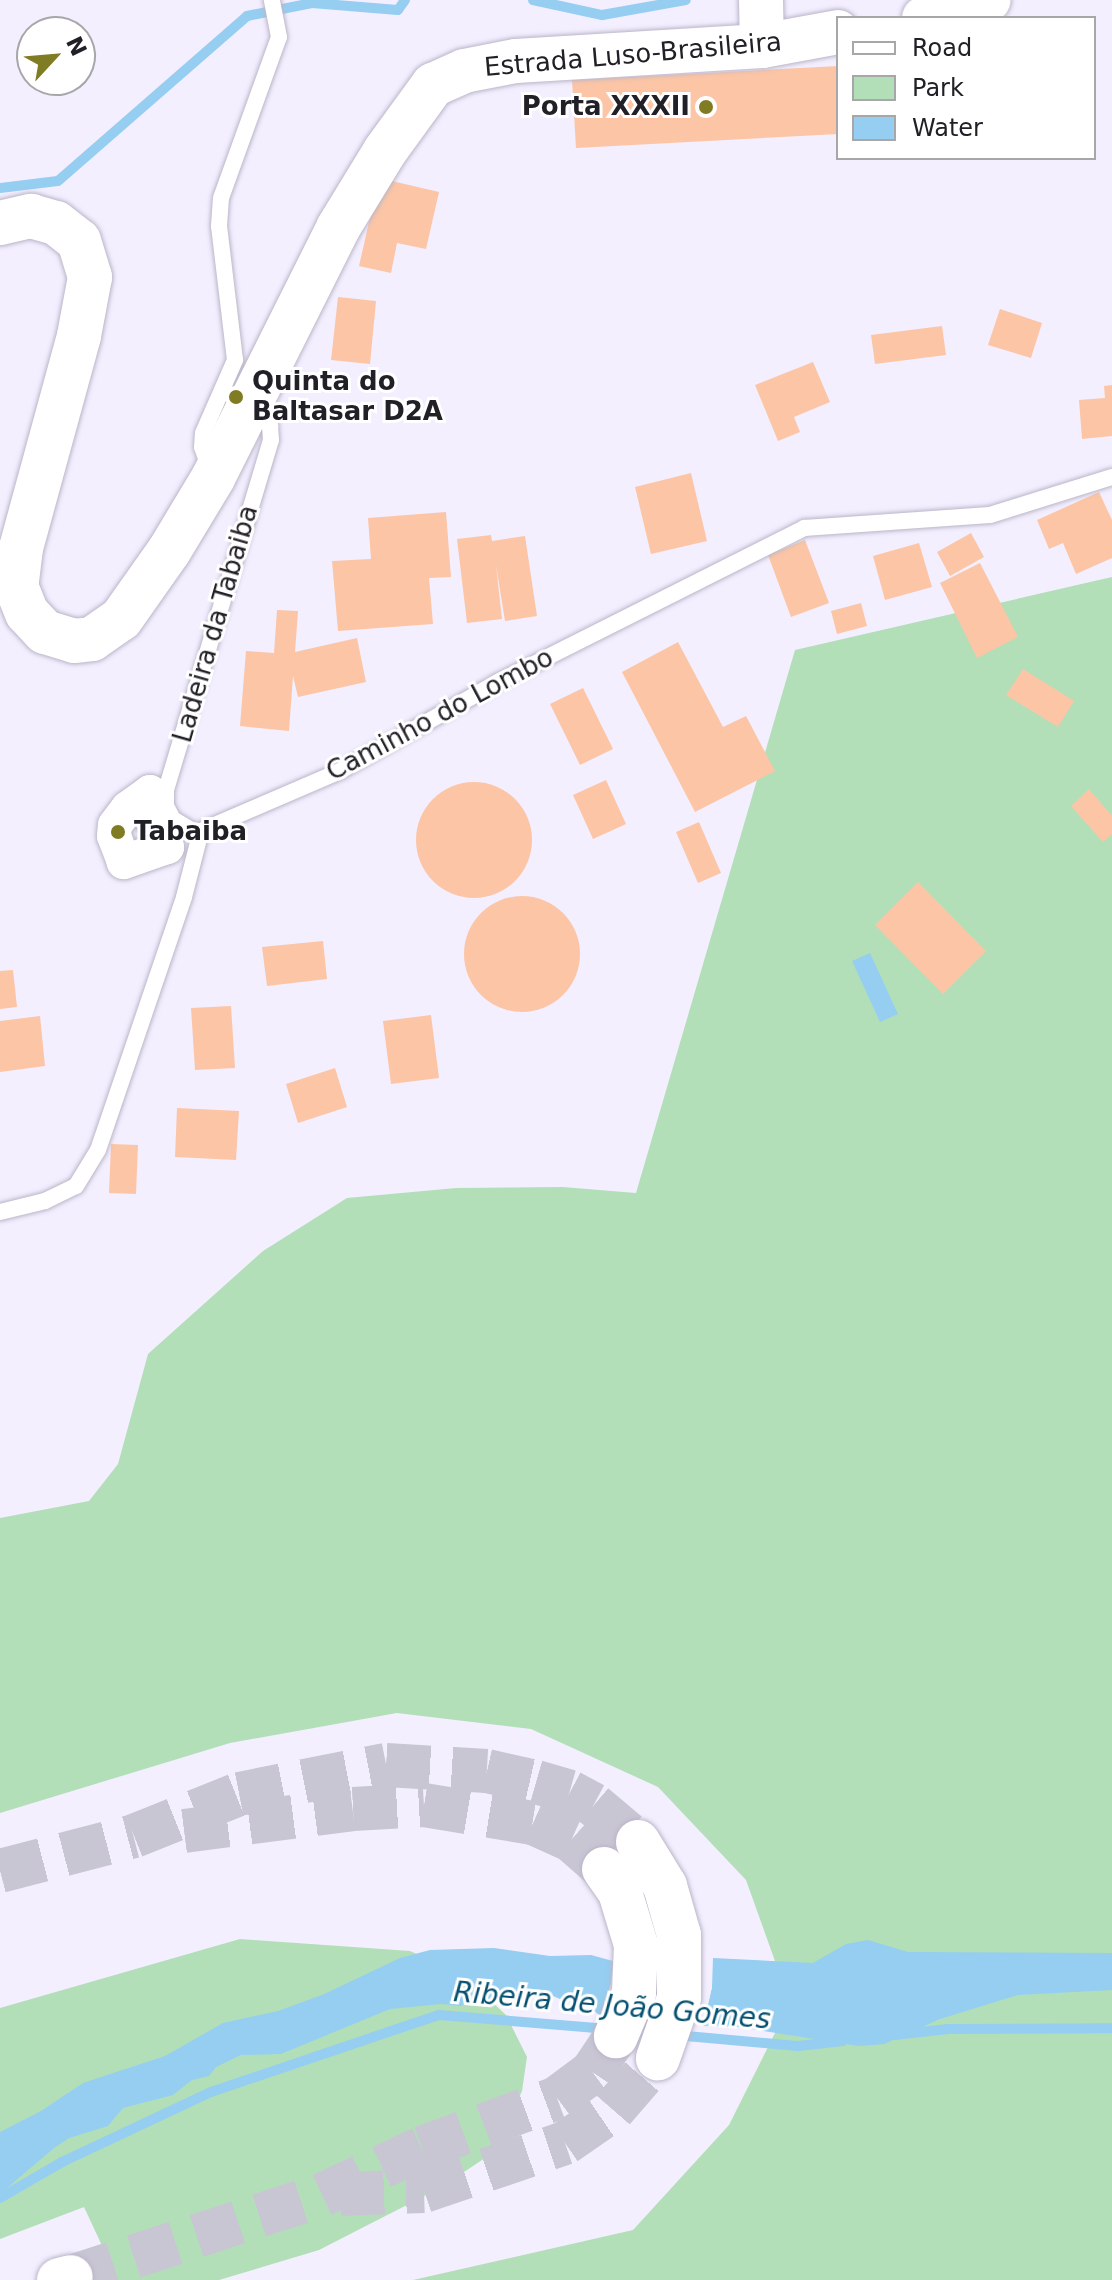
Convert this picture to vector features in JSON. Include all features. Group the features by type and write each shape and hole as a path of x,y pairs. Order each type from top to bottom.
{"street":[{"path":"761,0 762,46"},
{"path":"931,16 989,0"},
{"name":"Estrada Luso-Brasileira","path":"0,223 31,216 56,223 79,241 90,277 79,336 21,548 16,586 27,613 45,632 74,641 92,639 121,619 169,551 213,478 338,228 385,151 433,85 464,71 516,61 762,46 836,32"},
{"path":"638,1842 665,1886 679,1935 679,1998 658,2058"},
{"path":"604,1869 625,1905 636,1945 634,1993 616,2036"}],"lane":[{"path":"213,478 202,447 203,433 235,360 219,226 221,198 280,31 272,0"},
{"name":"Ladeira da Tabaiba","path":"201,831 184,828 173,819 166,806 166,791 271,440 263,414 249,403"},
{"name":"Caminho do Lombo","path":"201,831 340,771 498,682 804,528 990,515 1112,477"},
{"path":"0,1212 45,1201 76,1186 98,1150 184,897 201,831"}],"green space":[{"path":"1112,577 1112,2280 413,2280 633,2230 729,2125 790,2003 746,1880 658,1787 531,1729 397,1713 230,1743 0,1813 0,1518 89,1501 118,1464 148,1354 263,1251 347,1198 456,1188 563,1187 636,1193 795,650"},
{"path":"240,1939 410,1951 462,1974 506,2015 527,2057 522,2091 497,2150 440,2188 319,2250 219,2280 118,2280 84,2207 0,2239 0,2008"}],"water":[{"path":"870,953 898,1014 880,1022 852,961"},
{"path":"868,1940 908,1952 1112,1953 1112,1990 1018,1995 940,2019 884,2044 859,2046 738,2027 703,2026 712,1987 713,1958 813,1963 846,1944"},
{"path":"494,1948 550,1956 591,1955 613,1961 611,1984 600,2016 581,1999 560,1999 539,1990 527,1991 509,2000 390,2009 281,2054 241,2055 216,2067 209,2076 192,2080 173,2095 123,2108 108,2126 69,2138 54,2148 0,2194 0,2132 41,2111 83,2083 165,2056 223,2023 278,2011 322,1995 400,1958 430,1950"}],"pier":[{"path":"712,1954 712,1987 702,2030 699,2026"}],"building":[{"name":"Porta XXXII","path":"836,66 836,134 576,148 572,80"},
{"path":"379,178 439,192 426,249 397,243 391,273 359,266"},
{"path":"338,297 376,301 370,364 331,360"},
{"path":"1000,309 1042,323 1031,358 988,345"},
{"path":"942,326 946,355 875,364 871,335"},
{"path":"813,362 830,402 794,417 800,432 778,441 755,385"},
{"path":"1112,385 1112,436 1082,439 1079,400 1105,398 1104,386"},
{"path":"691,473 707,541 651,554 635,487"},
{"path":"1099,492 1112,520 1112,558 1076,574 1063,543 1049,549 1037,520"},
{"path":"446,512 451,577 429,578 433,624 338,631 332,561 371,559 368,518"},
{"path":"971,533 984,557 950,576 937,552"},
{"path":"491,535 492,541 525,536 537,616 505,621 496,565 502,619 467,623 457,539"},
{"path":"805,540 829,603 791,617 768,555"},
{"path":"919,543 932,587 885,600 873,556"},
{"path":"980,563 1018,637 977,658 940,583"},
{"path":"861,603 867,626 837,634 831,611"},
{"path":"277,610 298,611 295,652 357,638 366,682 298,697 293,676 289,731 240,726 246,651 274,653"},
{"path":"678,642 723,727 746,716 775,771 695,812 622,672"},
{"path":"1023,669 1074,701 1058,727 1006,695"},
{"path":"583,688 613,749 580,765 550,704"},
{"path":"606,780 626,824 593,839 573,795"},
{"path":"474,782 496,787 515,799 527,818 532,840 527,862 515,881 496,893 474,898 452,893 433,881 421,862 416,840 421,818 433,799 452,787"},
{"path":"1089,789 1112,816 1112,834 1103,842 1071,806"},
{"path":"699,822 721,873 698,883 676,832"},
{"path":"918,882 986,951 943,994 875,925"},
{"path":"522,896 544,901 563,913 575,932 580,954 575,976 563,995 544,1007 522,1012 500,1007 481,995 469,976 464,954 469,932 481,913 500,901"},
{"path":"323,941 327,979 267,986 262,947"},
{"path":"13,970 17,1007 0,1009 0,971"},
{"path":"231,1006 235,1068 195,1070 191,1008"},
{"path":"431,1015 439,1078 391,1084 383,1021"},
{"path":"40,1016 45,1066 0,1072 0,1021"},
{"path":"335,1068 347,1107 298,1123 286,1084"},
{"path":"177,1108 239,1111 236,1160 175,1157"},
{"path":"111,1144 138,1145 136,1194 109,1193"}],"waterway":[{"path":"0,188 58,181 247,16 312,3 398,10 405,0"},
{"path":"533,0 602,15 686,0"},
{"name":"Ribeira de João Gomes","path":"0,2198 62,2162 211,2092 439,2015 608,2029"},
{"name":"Ribeira de João Gomes","path":"894,2035 948,2029 1112,2028"},
{"name":"Ribeira de João Gomes","path":"675,2035 798,2046 843,2041"}],"tunnel":[{"path":"0,1871 134,1836 239,1794 386,1765 487,1771 570,1792 594,1805 638,1842"},
{"path":"184,1831 353,1809 424,1805 533,1823 571,1840 604,1869"},
{"path":"71,2277 322,2195 422,2148 557,2098 592,2072 616,2036"},
{"path":"340,2194 424,2191 565,2143 613,2110 658,2058"}],"place":[{"name":"Porta XXXII","path":"706,107"},
{"name":"Quinta do Baltasar D2A","path":"236,397"},
{"name":"Tabaiba","path":"118,832"}]}
